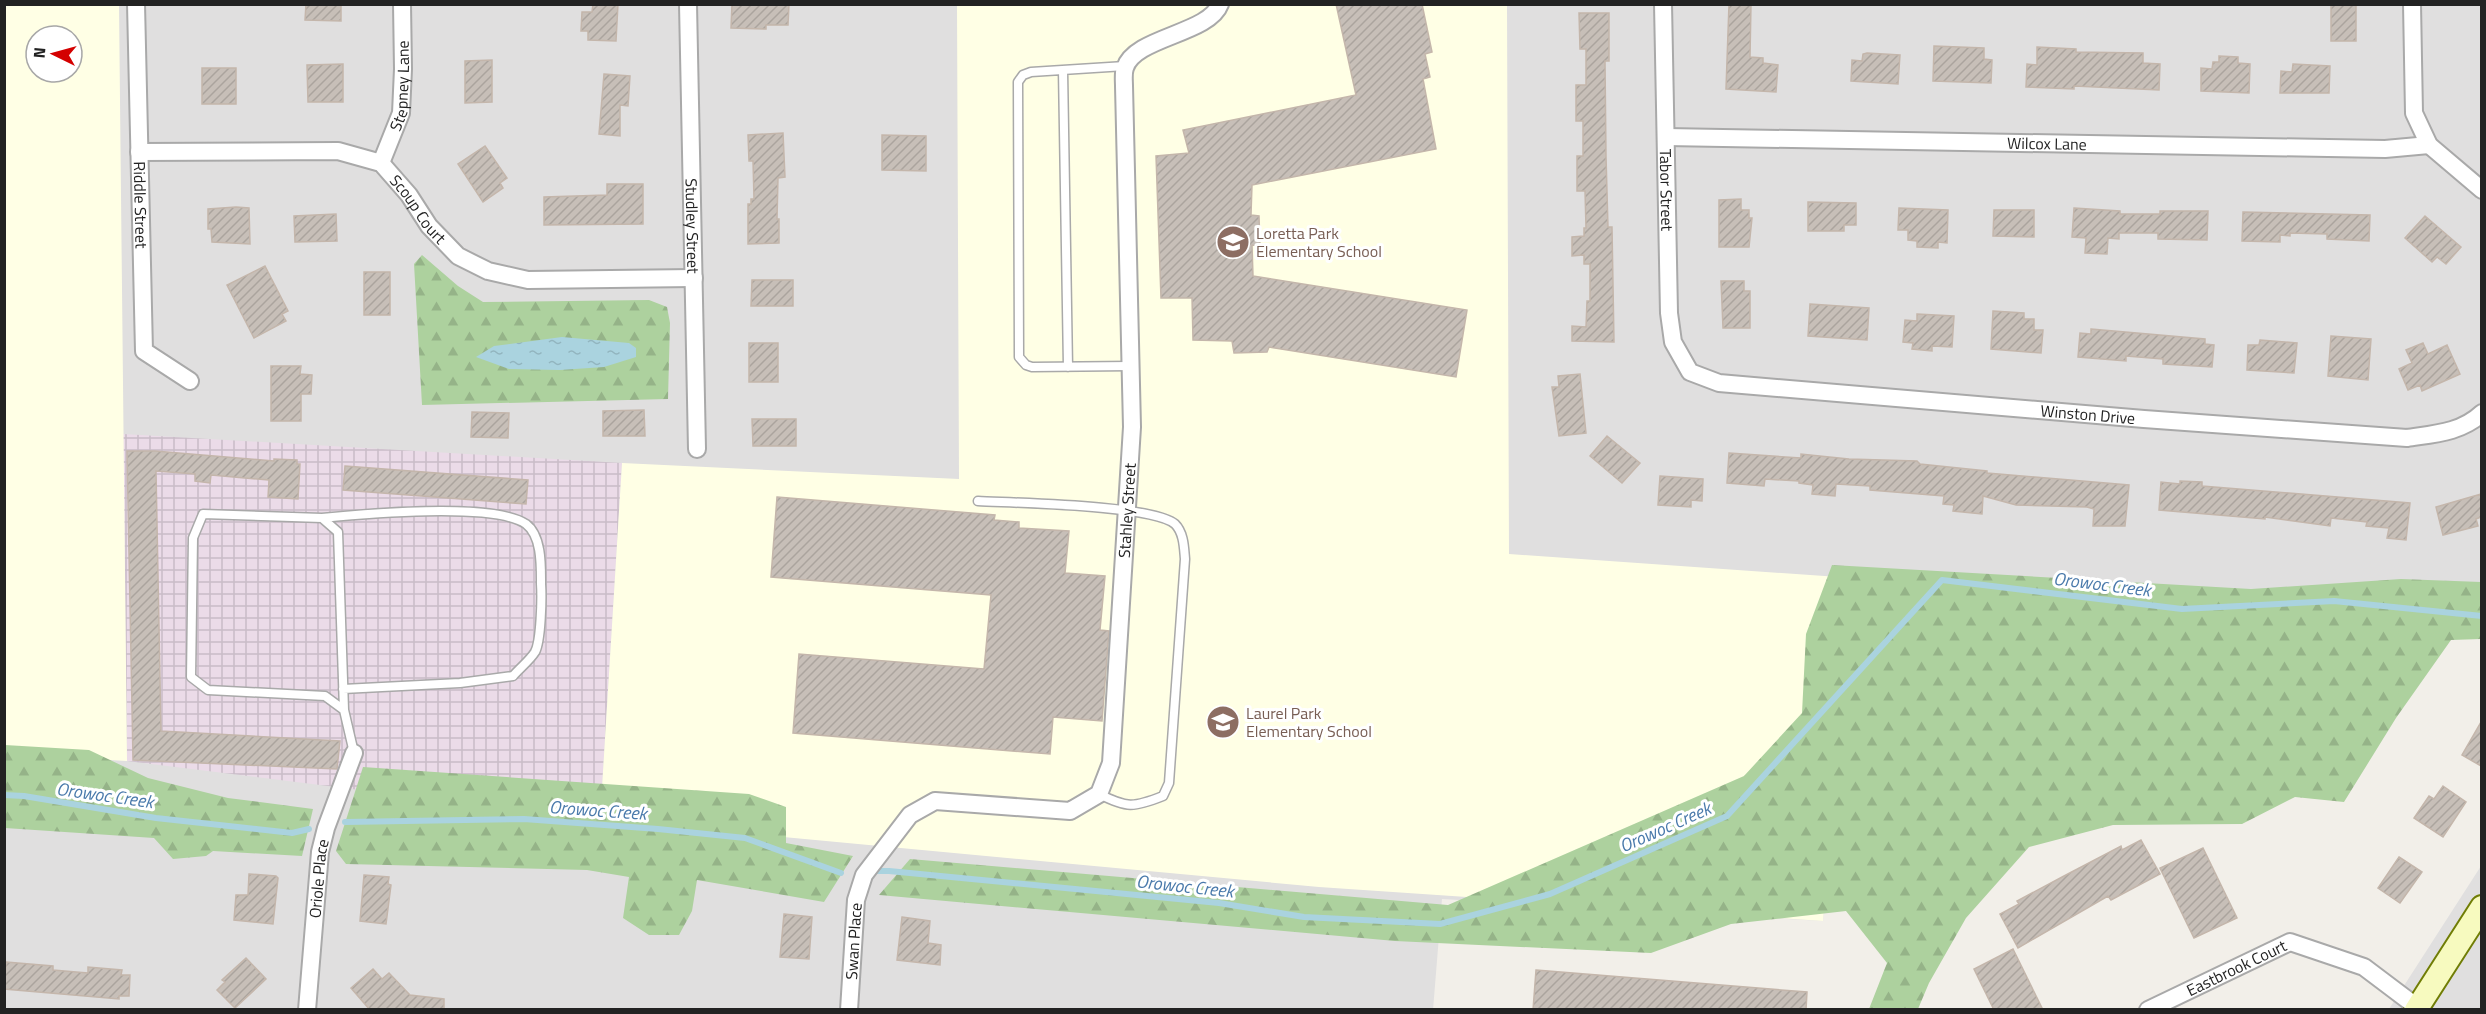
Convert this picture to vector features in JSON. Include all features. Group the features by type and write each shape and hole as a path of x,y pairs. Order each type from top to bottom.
{"street":[{"name":"Riddle Street","path":"136,4 144,351 190,381"},
{"name":"Stepney Lane","path":"381,163 401,113 404,69 402,4"},
{"name":"Studley Street","path":"688,4 697,449"},
{"path":"1125,66 1138,51 1198,24 1218,11 1220,4"},
{"name":"Tabor Street","path":"1663,4 1669,313 1673,342 1690,372"},
{"path":"2412,4 2414,113 2429,145 2481,190"},
{"name":"Stahley Street","path":"1099,794 1111,763 1132,427 1125,66"},
{"name":"Wilcox Lane","path":"1666,137 2385,149 2429,145"},
{"name":"Scoup Court","path":"139,152 338,151 381,163 409,195 429,226 458,256 488,271 528,280 694,278"},
{"name":"Winston Drive","path":"1690,372 1719,383 2132,418 2407,438 2448,432 2476,419 2481,413"},
{"name":"Oriole Place","path":"307,1010 320,852 326,828 354,753"},
{"name":"Swan Place","path":"849,1010 856,900 864,875 910,815 935,801 1070,811 1099,794"},
{"path":"2416,1008 2481,907"},
{"name":"Eastbrook Court","path":"2148,1010 2290,942 2364,967 2416,1008"}],"lane":[{"path":"1125,66 1030,72 1023,75 1018,82 1019,357 1026,365 1032,367 1131,366"},
{"path":"1063,70 1068,367"},
{"path":"978,501 1127,510 1153,514 1175,524 1183,537 1185,559 1169,783 1163,796 1139,805 1123,806 1099,794"},
{"path":"343,689 460,683 513,676 536,651 542,602 540,548 527,525 512,518 490,513 381,512 322,518 203,514 193,538 191,677 208,690 325,696 344,710"},
{"path":"322,518 338,532 344,710 354,753"}],"shaded area":[{"path":"4,5 119,5 127,761 5,754"},
{"path":"5,5 2481,5 2481,600 1853,578 1823,921 1442,899 1433,1010 5,1010"},
{"path":"957,5 1507,5 1509,554 1853,578 1823,921 1319,887 600,820 622,463 959,479"},
{"path":"123,434 622,463 600,820 127,761"},
{"path":"2481,866 2481,1009 2389,1009"}],"green space":[{"path":"422,255 458,286 483,302 649,300 667,307 670,323 668,399 422,405 414,264"},
{"path":"1832,565 2251,589 2401,579 2481,582 2481,639 2451,640 2396,718 2344,802 2295,797 2242,824 2113,825 2029,847 1966,918 1929,983 1918,1009 1869,1009 1887,963 1846,911 1731,924 1651,953 1395,941 879,895 910,859 1448,905 1744,776 1802,713 1806,634"},
{"path":"5,745 89,750 148,778 228,798 313,809 302,856 213,851 206,856 173,859 154,838 5,828"},
{"path":"363,767 749,794 786,807 786,843 853,856 824,902 697,880 692,911 679,935 649,935 623,918 629,877 587,870 346,864 336,851"}],"water":[{"path":"562,337 629,343 636,348 636,357 604,367 560,370 509,369 476,357 494,346"}],"building":[{"path":"306,4 341,4 341,21 305,20"},
{"path":"593,4 618,4 616,41 588,40 588,31 581,31 582,12 592,12"},
{"path":"732,4 789,4 788,25 766,25 766,29 731,28"},
{"path":"1336,4 1422,4 1432,52 1425,54 1430,77 1423,79 1436,149 1252,185 1251,215 1259,216 1260,246 1252,245 1253,276 1467,310 1456,377 1269,347 1267,352 1234,353 1232,341 1193,340 1192,298 1161,298 1156,156 1189,153 1183,130 1356,95"},
{"path":"1729,4 1751,4 1750,57 1763,58 1763,63 1778,65 1776,92 1726,89"},
{"path":"2331,4 2356,4 2356,41 2331,41"},
{"path":"1579,13 1609,13 1609,61 1605,61 1606,156 1608,227 1612,227 1614,342 1572,341 1572,326 1586,327 1587,301 1590,301 1590,264 1584,264 1584,255 1572,256 1572,237 1584,236 1584,228 1586,228 1585,191 1577,191 1577,156 1583,156 1583,121 1576,121 1576,85 1586,85 1586,49 1580,49"},
{"path":"1934,46 1984,48 1984,59 1992,60 1991,83 1933,81"},
{"path":"2037,47 2076,49 2076,52 2143,53 2143,63 2160,64 2159,90 2074,86 2074,89 2026,87 2027,64 2037,65"},
{"path":"1863,54 1900,55 1898,84 1851,81 1852,60 1862,61"},
{"path":"2219,56 2238,57 2238,63 2250,64 2249,93 2201,91 2201,68 2212,69 2213,62 2219,62"},
{"path":"492,60 492,102 465,103 465,61"},
{"path":"343,64 343,102 308,102 307,65"},
{"path":"2293,64 2330,66 2329,93 2280,93 2281,71 2292,72"},
{"path":"202,68 236,68 236,104 202,104"},
{"path":"604,74 630,76 628,106 620,105 620,136 599,134"},
{"path":"783,133 785,177 778,178 779,243 748,244 748,204 751,204 751,199 754,199 753,161 749,161 748,135"},
{"path":"882,135 926,136 926,171 882,170"},
{"path":"485,146 507,178 500,183 503,188 483,202 458,164"},
{"path":"607,184 643,184 643,224 544,225 544,197 607,195"},
{"path":"1741,199 1741,210 1749,210 1749,218 1752,218 1749,247 1719,247 1719,200"},
{"path":"1808,202 1856,203 1856,225 1844,225 1844,231 1808,231"},
{"path":"249,208 250,244 212,242 211,229 208,229 208,209"},
{"path":"1899,208 1948,210 1947,243 1938,242 1938,248 1917,247 1917,241 1908,240 1908,230 1898,230"},
{"path":"2074,208 2120,211 2120,214 2208,211 2207,240 2158,239 2158,233 2119,233 2119,239 2108,238 2107,254 2085,253 2086,238 2072,237"},
{"path":"1994,210 2034,210 2034,237 1993,236"},
{"path":"2243,212 2370,215 2369,241 2327,239 2327,234 2290,233 2290,236 2280,235 2280,242 2242,241"},
{"path":"336,214 337,241 295,242 294,216"},
{"path":"2425,216 2461,247 2446,264 2437,257 2432,262 2405,238"},
{"path":"265,266 288,311 282,314 286,321 254,338 227,285"},
{"path":"364,272 390,272 390,315 364,315"},
{"path":"752,280 793,280 793,306 751,306"},
{"path":"1721,281 1744,281 1744,291 1750,291 1750,328 1723,328"},
{"path":"1810,304 1869,308 1867,340 1808,336"},
{"path":"1993,311 2024,313 2024,319 2034,319 2034,330 2043,330 2041,353 1991,349"},
{"path":"1917,314 1954,316 1952,347 1932,346 1932,351 1912,349 1913,343 1903,342 1905,320 1917,321"},
{"path":"2091,329 2205,339 2205,344 2214,345 2212,367 2163,364 2163,359 2126,356 2126,361 2078,357 2080,333 2091,334"},
{"path":"2331,336 2371,339 2368,380 2328,376"},
{"path":"2260,340 2297,343 2294,373 2247,370 2248,345 2259,345"},
{"path":"749,343 778,343 778,382 749,382"},
{"path":"2423,343 2428,354 2447,345 2460,374 2422,391 2420,385 2408,390 2399,369 2412,363 2406,350"},
{"path":"271,366 301,366 300,374 312,375 311,394 301,394 301,421 271,421"},
{"path":"1580,374 1586,433 1559,436 1552,387 1559,387 1558,376"},
{"path":"644,410 645,436 603,436 603,411"},
{"path":"472,412 509,413 508,438 471,437"},
{"path":"752,419 796,419 796,446 753,446"},
{"path":"1607,436 1640,463 1622,483 1590,456"},
{"path":"127,451 155,451 274,461 274,459 297,460 297,464 300,464 298,499 268,497 269,480 211,475 210,483 195,481 195,474 156,471 161,731 340,741 337,769 133,760"},
{"path":"1729,453 1801,458 1801,454 1849,459 1917,461 1920,464 1987,471 1987,473 2129,485 2125,526 2093,526 2094,509 2087,507 2016,505 1983,496 1982,514 1953,511 1954,505 1943,504 1944,496 1870,490 1870,486 1836,484 1835,496 1812,494 1813,485 1799,483 1799,481 1765,479 1764,486 1727,483"},
{"path":"345,466 528,480 526,504 343,490"},
{"path":"1660,476 1703,479 1702,501 1691,500 1691,507 1658,505"},
{"path":"2180,481 2202,482 2202,486 2410,503 2406,540 2387,538 2389,528 2366,526 2367,522 2331,518 2330,526 2265,517 2265,519 2159,510 2161,482 2180,484"},
{"path":"2481,494 2481,517 2476,519 2478,526 2443,535 2436,507"},
{"path":"777,497 995,515 994,520 1019,522 1019,528 1069,531 1065,573 1105,576 1100,630 1109,631 1102,721 1053,717 1050,754 793,733 799,654 984,669 991,595 771,577"},
{"path":"2481,722 2481,766 2462,755"},
{"path":"2443,786 2466,802 2443,837 2414,818 2429,796 2434,799"},
{"path":"2141,840 2160,874 2111,900 2108,896 2018,948 2000,914 2019,904 2017,901 2121,846 2122,850"},
{"path":"2203,848 2237,918 2194,938 2160,868"},
{"path":"2399,857 2422,872 2400,903 2378,888"},
{"path":"249,874 278,878 273,924 234,920 236,895 248,895"},
{"path":"364,875 389,877 388,884 391,885 386,924 360,921"},
{"path":"784,914 812,917 809,959 780,957"},
{"path":"902,917 930,921 928,943 941,945 940,965 897,960"},
{"path":"2013,949 2043,1010 1994,1010 1974,969"},
{"path":"246,958 266,979 235,1008 217,990 225,982 222,980"},
{"path":"6,962 53,966 53,970 88,973 88,967 122,970 121,975 130,975 129,996 119,996 119,999 4,989"},
{"path":"373,969 382,979 389,973 410,995 444,999 444,1010 370,1010 351,988"},
{"path":"1536,970 1807,992 1806,1010 1533,1010"}],"waterway":[{"name":"Orowoc Creek","path":"874,871 1219,903 1304,917 1440,924 1550,894 1727,816 1942,580 2182,609 2334,601 2482,616"},
{"name":"Orowoc Creek","path":"4,795 24,796 156,818 292,833 309,829"},
{"name":"Orowoc Creek","path":"345,822 524,819 658,829 745,838 841,873"}],"place":[{"name":"Loretta Park Elementary School","path":"1233,242"},
{"name":"Laurel Park Elementary School","path":"1223,722"}]}
